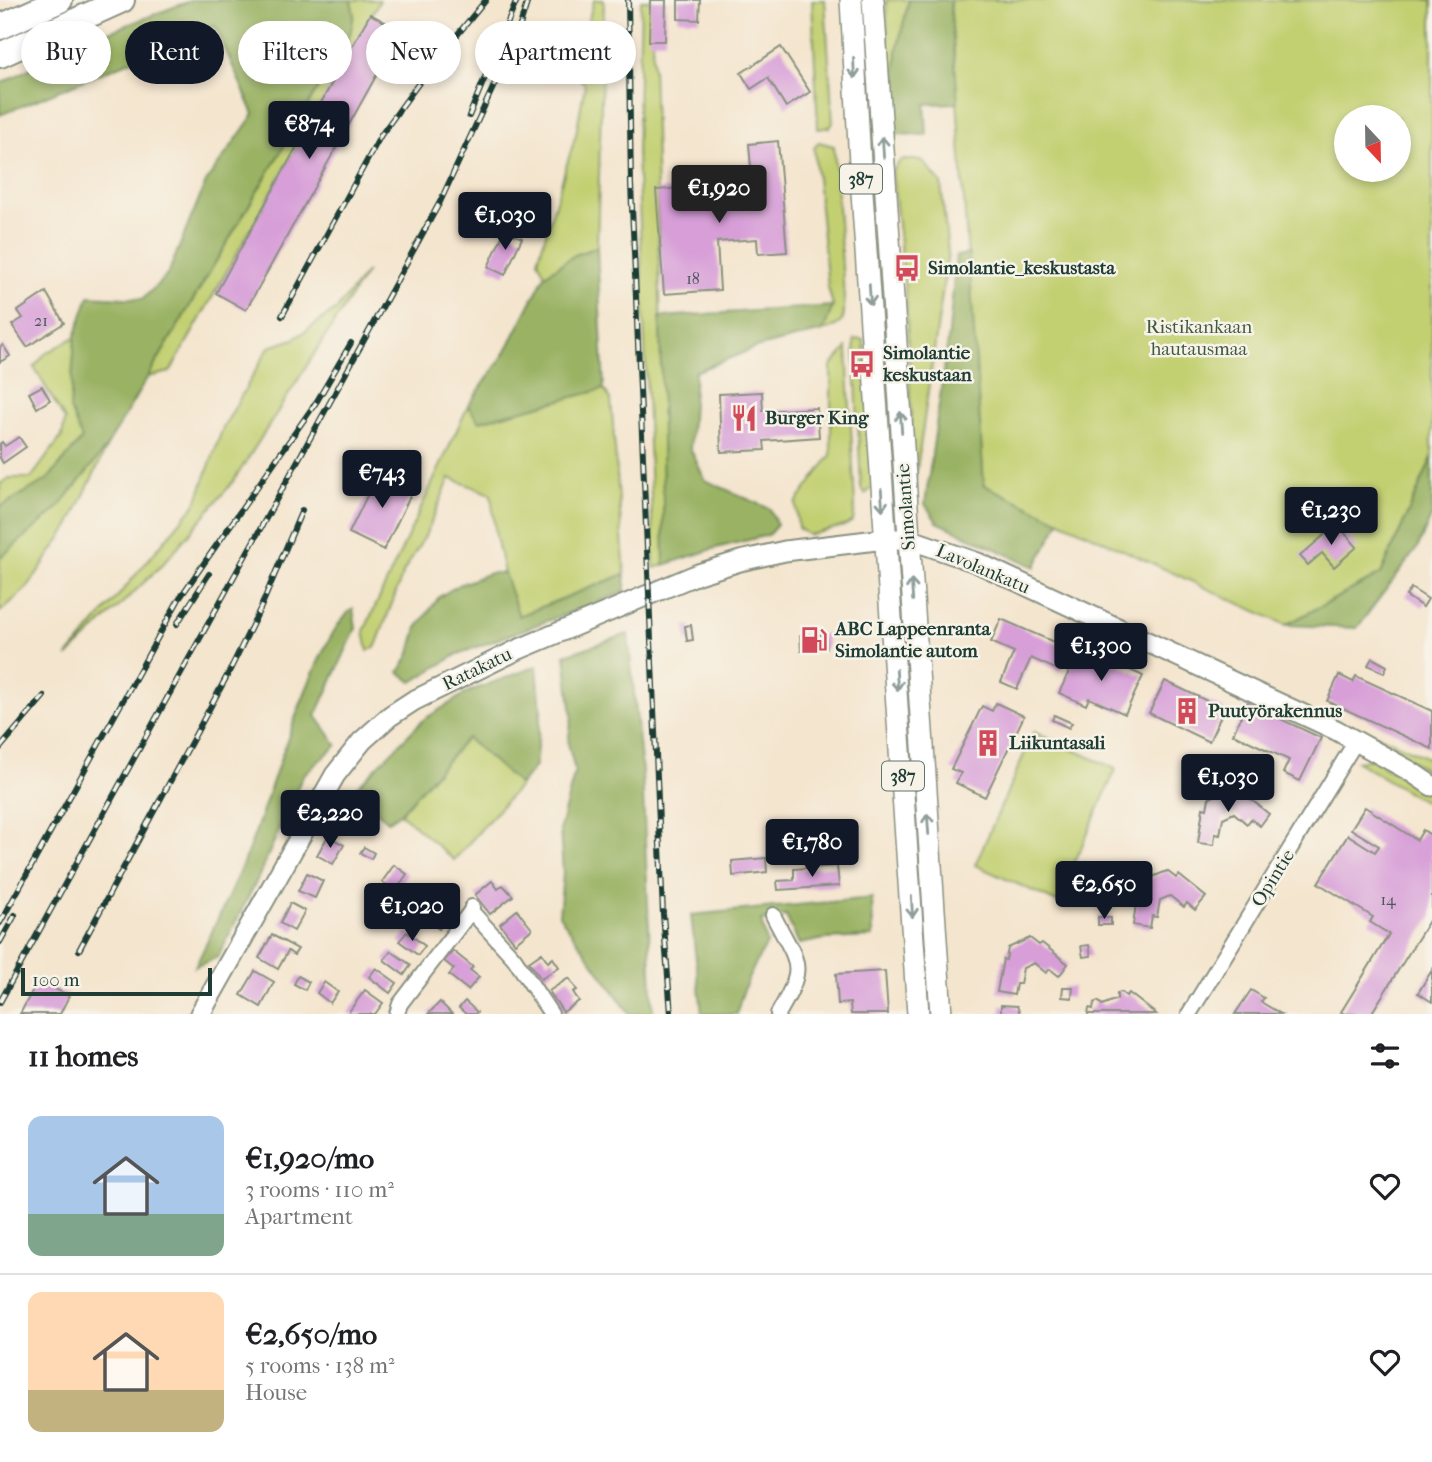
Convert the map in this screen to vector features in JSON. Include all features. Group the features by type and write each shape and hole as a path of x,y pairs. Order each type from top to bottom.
{"highway":[{"path":"0,27 60,0"},
{"path":"0,55 122,0"}],"main road":[{"name":"Simolantie","path":"851,0 918,1014"},
{"name":"Simolantie","path":"873,0 941,1014"},
{"name":"Ratakatu","path":"200,1014 335,775 362,741 390,716 413,701 517,650 698,574 785,551 885,539 909,539"},
{"name":"Lavolankatu","path":"909,539 978,563 1336,730 1432,786"}],"street":[{"name":"Opintie","path":"1189,1014 1356,741"},
{"path":"397,1014 400,1004 471,909 514,958 551,1014"},
{"path":"773,915 797,965 794,987 778,1014"}],"green space":[{"path":"192,0 351,0 354,15 352,24 352,21 238,21 238,78 224,46 224,21 137,21"},
{"path":"351,0 380,0 352,50 352,24 354,15"},
{"path":"594,0 604,0 603,21 588,21"},
{"path":"641,0 651,0 660,294 664,565 654,568 637,152"},
{"path":"812,0 825,0 833,123 830,127 818,129"},
{"path":"886,0 909,0 897,51 892,134"},
{"path":"909,0 950,0 958,103 925,104 927,135 892,134 897,51"},
{"name":"Ristikankaan hautausmaa","path":"950,0 1432,0 1432,458 1381,574 1286,625 984,486"},
{"path":"125,26 125,63 111,69 111,31"},
{"path":"21,73 21,84 75,84 0,115 0,84"},
{"path":"241,84 321,84 107,446 59,507 0,558 0,507 48,479 82,439 70,409 75,337 89,296 143,299 168,274 206,182 254,114"},
{"path":"321,84 333,84 170,372 148,377"},
{"path":"585,84 602,84 597,247 575,255 545,275 538,260 576,134"},
{"path":"819,142 834,146 844,297 842,320 836,326 823,331 833,306 828,287 814,148"},
{"path":"876,156 889,365 881,344 868,157"},
{"path":"901,160 922,160 941,183 948,253 914,489 906,297 892,171"},
{"path":"597,247 604,389 479,421 468,406 505,353 545,275 575,255"},
{"path":"969,254 984,485 1060,521 1035,567 937,522 925,504 949,333 956,256"},
{"path":"367,271 233,482 163,564 67,657 196,503 222,430 269,347 294,339 337,309"},
{"path":"833,306 823,331 755,348 695,372 690,448 705,480 770,509 777,525 768,535 664,565 660,317"},
{"path":"75,337 70,409 82,439 48,479 0,507 0,484 9,478 31,478 62,436 65,420 34,367 45,354"},
{"path":"854,339 864,340 874,486 865,494 861,488"},
{"path":"847,348 855,506 853,521 809,535 798,528 796,503 831,455 831,366"},
{"path":"604,389 611,400 625,574 518,616 504,573 491,494 450,478 425,536 404,571 376,646 368,651 364,631 468,406 480,421"},
{"path":"107,447 69,526 27,588 0,612 0,558 59,507"},
{"path":"1432,458 1432,515 1418,547 1357,628 1286,625 1381,574"},
{"path":"490,573 504,573 519,616 625,574 625,592 458,654 412,682 399,672 409,656 417,628 439,597 459,585"},
{"path":"353,609 356,628 316,716 337,745 303,775 258,878 218,957 195,967 252,841 282,753 325,647 340,623"},
{"path":"628,634 642,772 653,1014 630,1014 559,915 563,874 560,828 575,771 568,743 572,716 565,655"},
{"path":"537,666 541,712 535,766 520,785 467,738 400,813 388,821 353,791 423,720 468,692"},
{"path":"1034,732 1116,769 1057,902 975,865"},
{"path":"1375,734 1432,760 1432,774 1374,736"},
{"path":"467,738 520,785 454,860 400,813"},
{"path":"1371,759 1432,795 1432,806 1357,762"},
{"path":"872,898 873,937 825,939 799,944 786,916 761,921 767,944 749,978 737,1014 702,1014 691,915"}],"building":[{"path":"650,0 666,0 665,41 649,41"},
{"path":"678,0 700,0 699,20 678,19"},
{"path":"370,14 383,21 366,21"},
{"path":"366,21 366,84 372,84 246,310 216,293 331,84 352,84 352,47"},
{"path":"781,47 810,92 786,107 768,78 751,89 741,73"},
{"path":"778,141 787,252 758,254 757,239 717,242 720,290 664,294 656,190 712,186 714,206 754,203 749,144"},
{"path":"505,230 522,238 505,275 488,267"},
{"path":"46,292 64,323 27,347 12,325 23,318 18,311"},
{"path":"3,345 10,356 0,362 0,347"},
{"path":"42,386 50,400 37,408 29,393"},
{"path":"762,392 763,411 817,408 819,437 764,441 765,450 721,452 719,394"},
{"path":"19,437 26,447 3,463 0,458 0,444 2,442 5,446"},
{"path":"379,471 414,488 384,550 349,533"},
{"path":"1337,524 1357,547 1334,567 1322,553 1308,565 1300,556"},
{"path":"1411,588 1428,599 1423,607 1406,596"},
{"path":"1001,619 1070,649 1060,671 1031,658 1017,689 1001,682 1014,652 991,642"},
{"path":"691,625 693,640 687,641 685,626"},
{"path":"826,634 827,648 801,651 800,636"},
{"path":"1079,650 1105,663 1107,659 1143,676 1125,714 1089,698 1086,705 1059,693"},
{"path":"1372,658 1387,666 1384,673 1368,665"},
{"path":"1339,675 1353,682 1356,676 1432,711 1432,749 1327,701"},
{"name":"Puutyörakennus","path":"1165,681 1224,709 1209,742 1149,713"},
{"name":"Liikuntasali","path":"996,703 1024,716 985,797 956,783 961,773 951,769 982,706 992,711"},
{"path":"1247,703 1321,738 1300,781 1283,773 1289,760 1233,734"},
{"path":"1054,715 1072,723 1069,728 1052,720"},
{"path":"1231,789 1240,796 1243,793 1269,814 1260,826 1251,819 1247,824 1234,813 1223,818 1220,835 1215,834 1214,845 1198,843 1203,808 1207,809 1209,798"},
{"path":"1365,807 1417,840 1423,830 1432,836 1432,916 1371,1014 1344,1014 1341,1012 1389,934 1370,922 1373,917 1318,883 1348,835 1375,852 1379,846 1351,829"},
{"path":"328,836 344,845 333,864 317,855"},
{"path":"364,847 374,853 371,859 360,853"},
{"path":"766,858 767,872 733,876 732,861"},
{"path":"394,865 407,874 396,891 382,882"},
{"path":"837,866 839,886 778,890 777,881 794,880 794,869"},
{"path":"1167,871 1176,878 1179,875 1206,897 1195,910 1187,903 1184,907 1170,896 1160,900 1157,917 1152,916 1150,928 1133,925 1138,890 1143,891 1145,880"},
{"path":"307,873 323,881 315,898 298,891"},
{"path":"492,881 498,889 503,885 513,896 490,914 475,895"},
{"path":"404,897 419,909 409,921 394,909"},
{"path":"290,903 305,911 294,931 280,923"},
{"path":"437,904 450,914 439,929 425,919"},
{"path":"517,910 532,929 515,943 500,924"},
{"path":"1098,917 1111,918 1111,925 1098,925"},
{"path":"407,932 425,946 418,955 399,941"},
{"path":"272,935 298,949 294,955 288,951 278,969 259,958"},
{"path":"1030,938 1039,945 1042,943 1068,964 1059,976 1050,969 1046,973 1034,963 1023,968 1020,984 1016,984 1014,995 997,992 1003,959 1006,960 1008,948"},
{"path":"1089,945 1091,956 1083,957 1081,946"},
{"path":"391,951 411,965 404,975 384,960"},
{"path":"453,951 473,967 470,970 479,977 468,990 449,975 454,969 444,961"},
{"path":"542,953 548,962 553,958 559,967 541,979 529,962"},
{"path":"376,968 397,983 390,993 369,977"},
{"path":"1432,970 1432,1002 1418,993"},
{"path":"255,971 274,982 261,1007 241,995"},
{"path":"885,971 888,1014 851,1014 850,1003 838,1004 836,974"},
{"path":"298,976 309,982 305,990 294,984"},
{"path":"569,978 577,990 573,992 579,1001 563,1012 549,991"},
{"path":"38,980 69,996 60,1014 20,1014"},
{"path":"324,982 338,992 330,1003 317,993"},
{"path":"1063,987 1073,987 1072,998 1062,997"},
{"path":"365,990 383,1003 375,1014 349,1014 348,1013"},
{"path":"1251,990 1264,998 1261,1002 1281,1014 1235,1014"},
{"path":"1121,992 1126,996 1129,993 1156,1014 1088,1014 1094,1003 1098,1001 1102,1005 1117,999 1117,993"},
{"path":"465,1001 477,1012 475,1014 466,1014 459,1008"},
{"path":"440,1002 452,1014 428,1014"},
{"path":"1001,1005 1017,1006 1020,1014 1001,1014"}],"railway":[{"path":"282,316 381,135 429,69 486,0"},
{"path":"469,116 517,0"},
{"path":"0,1002 440,202 516,38 528,0"},
{"path":"628,0 631,184 663,914 671,1014"},
{"path":"0,923 179,599 317,401 351,343"},
{"path":"79,950 227,676 261,607 302,510"},
{"path":"177,624 209,574"},
{"path":"0,748 44,696"},
{"path":"0,942 15,915"}],"place":[{"name":"Simolantie_keskustasta","path":"907,268"},
{"name":"Simolantie keskustaan","path":"862,364"},
{"name":"Burger King","path":"744,418"},
{"name":"ABC Lappeenranta Simolantie autom","path":"814,640"},
{"name":"Puutyörakennus","path":"1187,711"},
{"name":"Liikuntasali","path":"988,743"}]}
